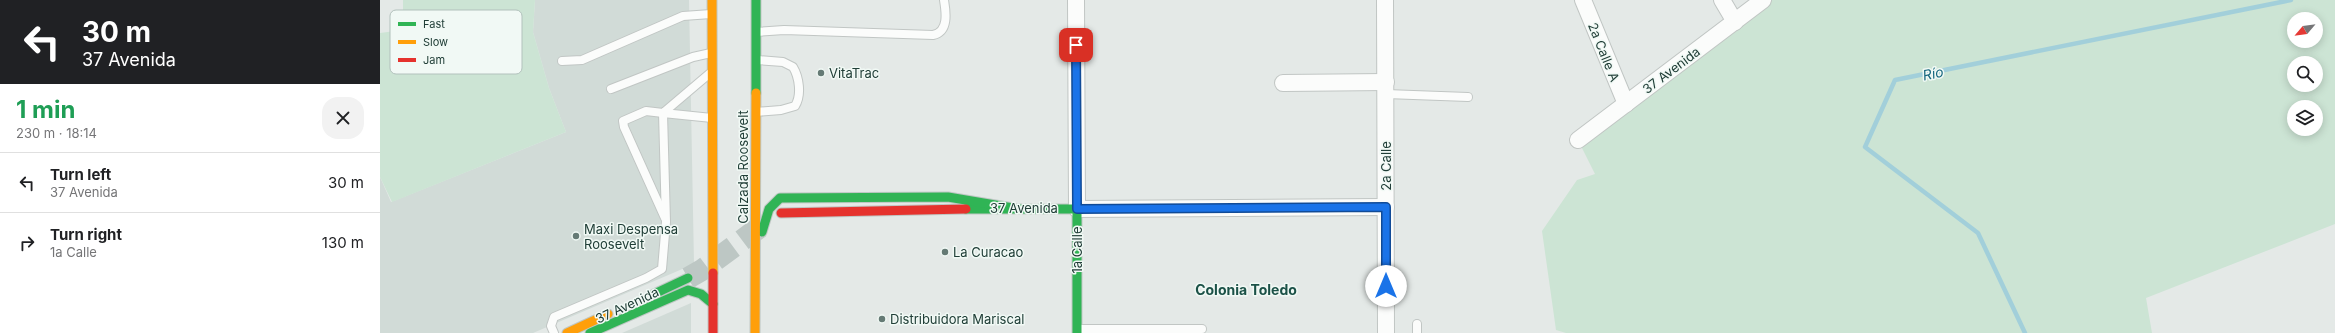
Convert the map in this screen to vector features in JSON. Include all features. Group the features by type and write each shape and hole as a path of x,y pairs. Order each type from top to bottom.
{"main road":[{"path":"712,0 713,333"},
{"name":"Calzada Roosevelt","path":"755,333 756,0"},
{"path":"756,255 767,211 772,202 780,198 948,197 1013,208"},
{"name":"37 Avenida","path":"781,213 1013,208 1077,209"},
{"name":"1a Calle","path":"1077,209 1077,331"},
{"name":"37 Avenida","path":"645,297 688,278"},
{"path":"590,333 688,290 701,294 713,304"},
{"name":"37 Avenida","path":"567,333 617,310"}],"street":[{"name":"1a Calle","path":"1076,0 1077,209"},
{"name":"2a Calle","path":"1385,0 1386,333"},
{"name":"2a Calle A","path":"1583,0 1626,104"},
{"path":"1722,0 1734,22"},
{"name":"37 Avenida","path":"1578,140 1763,0"},
{"path":"1284,83 1386,88"},
{"name":"37 Avenida","path":"1077,209 1386,207"}],"lane":[{"path":"756,32 784,30 933,35 941,31 944,27 946,12 944,0"},
{"path":"562,61 582,60 683,16 712,14"},
{"path":"611,89 693,57 712,53"},
{"path":"755,60 789,64 795,71 799,94 795,106 781,110 755,112"},
{"path":"663,113 712,71"},
{"path":"1386,88 1468,97"},
{"path":"666,222 624,127 623,121 646,111 712,118"},
{"path":"554,333 551,326 554,317 646,278 662,269 666,222 663,113"},
{"path":"1417,324 1417,333"},
{"path":"1077,331 1202,330"}],"shaded area":[{"path":"535,0 689,0 694,264 533,333 380,333 380,177 391,202 566,132 549,88 533,32"},
{"path":"691,303 691,333 622,333"}],"green space":[{"path":"403,0 535,0 533,32 549,88 566,132 392,202 380,177 380,33 390,32 390,74 522,74 522,10 403,10"},
{"path":"1763,0 2335,0 2335,224 2146,298 2152,333 1566,333 1556,330 1542,231 1577,180 1595,174 1578,140"}],"waterway":[{"name":"Río","path":"2025,333 1978,233 1865,147 1895,80 2291,0"}],"tunnel":[{"path":"688,278 702,270 768,221"}],"traffic: fast":[{"path":"756,0 756,93"},
{"path":"762,232 769,209 780,198 948,197 1013,208"},
{"path":"966,209 1077,209 1077,333"},
{"path":"654,294 688,278"},
{"path":"590,333 688,290 701,294 713,304"}],"traffic: slow":[{"path":"712,0 713,273"},
{"path":"755,333 756,93"},
{"path":"567,333 608,314"}],"traffic: jam":[{"path":"781,213 966,209"},
{"path":"713,273 713,333"}],"place":[{"name":"VitaTrac","path":"821,73"},
{"name":"Maxi Despensa Roosevelt","path":"576,236"},
{"name":"La Curacao","path":"945,252"},
{"name":"Distribuidora Mariscal","path":"882,319"}],"district":[{"name":"Colonia Toledo","path":"1246,289"}],"route":[{"path":"1076,45 1077,209 1386,207 1386,286"}]}
